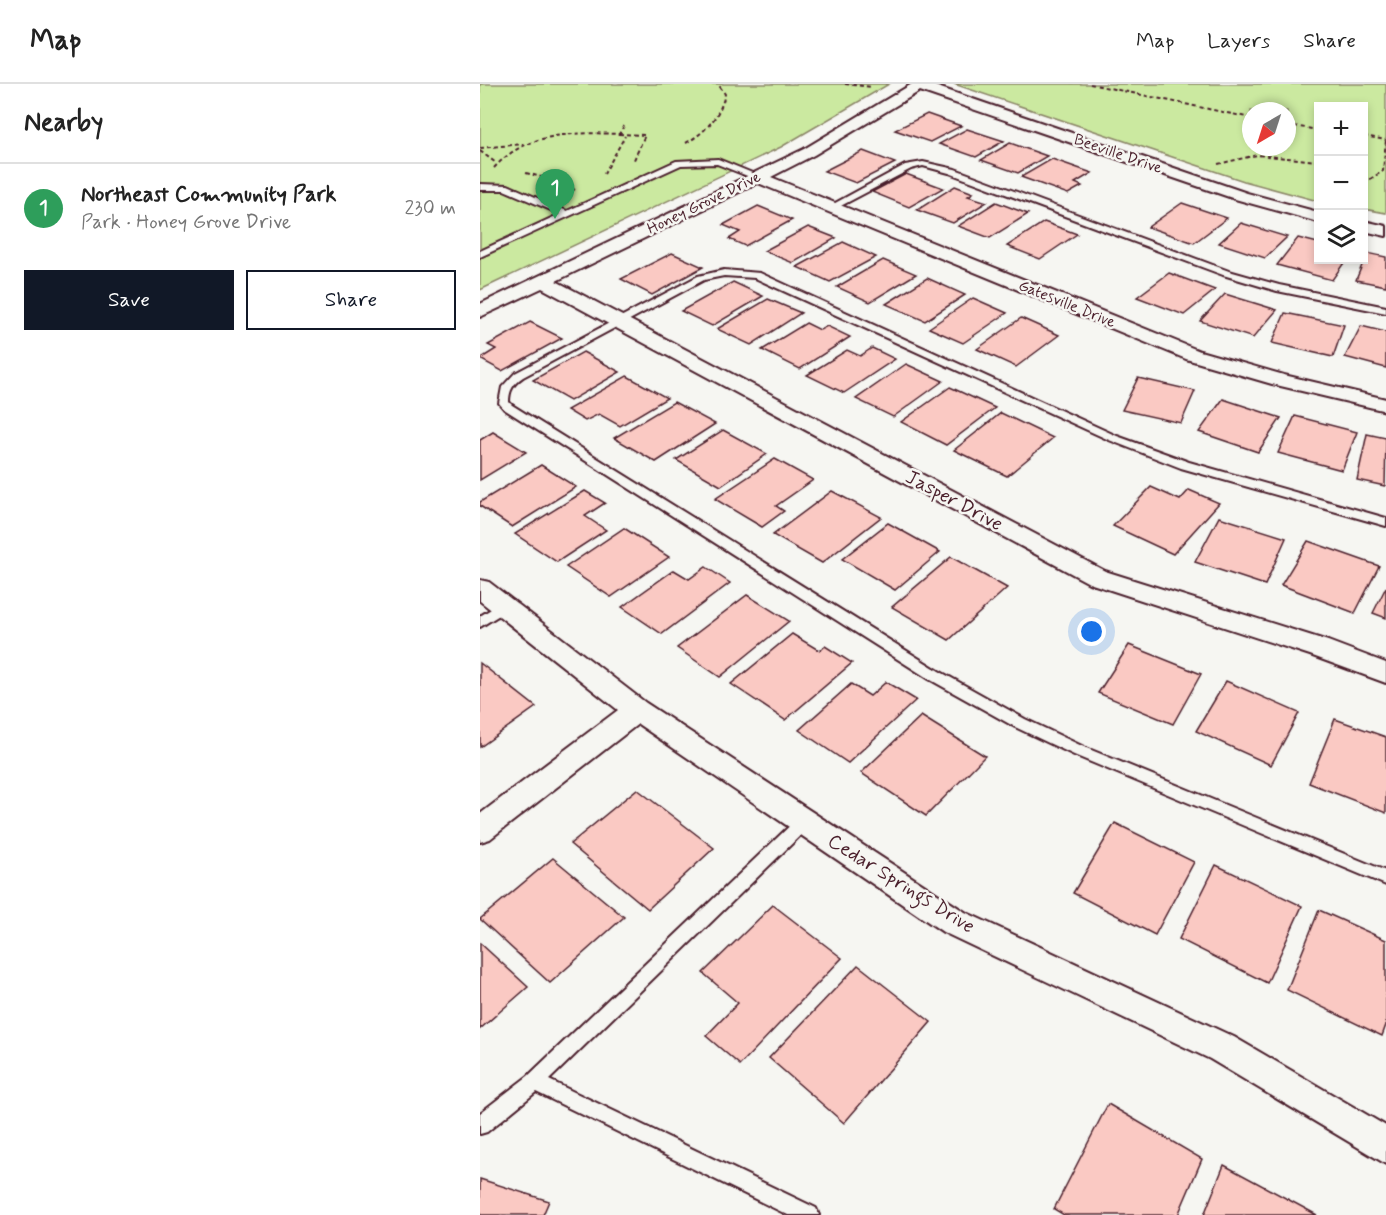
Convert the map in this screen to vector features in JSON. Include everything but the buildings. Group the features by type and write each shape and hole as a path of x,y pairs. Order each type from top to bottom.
{"street":[{"name":"Honey Grove Drive","path":"480,311 758,177 856,125 920,85"},
{"name":"Beeville Drive","path":"920,85 1241,196 1314,216"},
{"name":"Gatesville Drive","path":"758,177 1193,355 1280,380 1386,405"},
{"path":"1368,227 1386,231"},
{"name":"Jasper Drive","path":"542,281 1097,577 1319,648 1386,673"},
{"name":"Cedar Springs Drive","path":"480,588 492,614 954,922 1222,1048 1386,1146"},
{"path":"480,830 637,710"}],"lane":[{"path":"480,254 659,171 686,162 718,161 758,177"},
{"path":"830,208 891,174 923,164 952,171 1246,280 1386,310"},
{"path":"480,187 505,187 567,214"},
{"path":"1386,522 1185,465 1113,438 757,275 724,273 701,278 512,380 504,391 504,403 934,675 1010,717 1079,751 1386,878"},
{"path":"480,1125 534,1082 804,822"},
{"path":"534,1082 809,1215"}],"path":[{"path":"682,145 704,130 719,115 725,94 718,84"},
{"path":"845,84 876,88"},
{"path":"1090,84 1242,116"},
{"path":"619,134 624,126"},
{"path":"1296,126 1314,129"},
{"path":"480,150 527,144 569,133 645,135 631,166 641,161"},
{"path":"610,175 600,180 627,136 619,134"},
{"path":"1368,137 1386,140 1383,171 1368,180"},
{"path":"502,173 491,172 496,164 527,144"},
{"path":"480,150 496,164"},
{"path":"1214,167 1241,157 1257,155 1314,161"},
{"path":"523,174 531,173 560,182 576,191 584,187"}],"green space":[{"path":"480,84 889,84 781,147 480,290"},
{"path":"954,84 1386,84 1386,213 1368,210 1368,102 1314,102 1314,200 1244,181"}],"place":[{"name":"Northeast Community Park","path":"555,219"}]}
